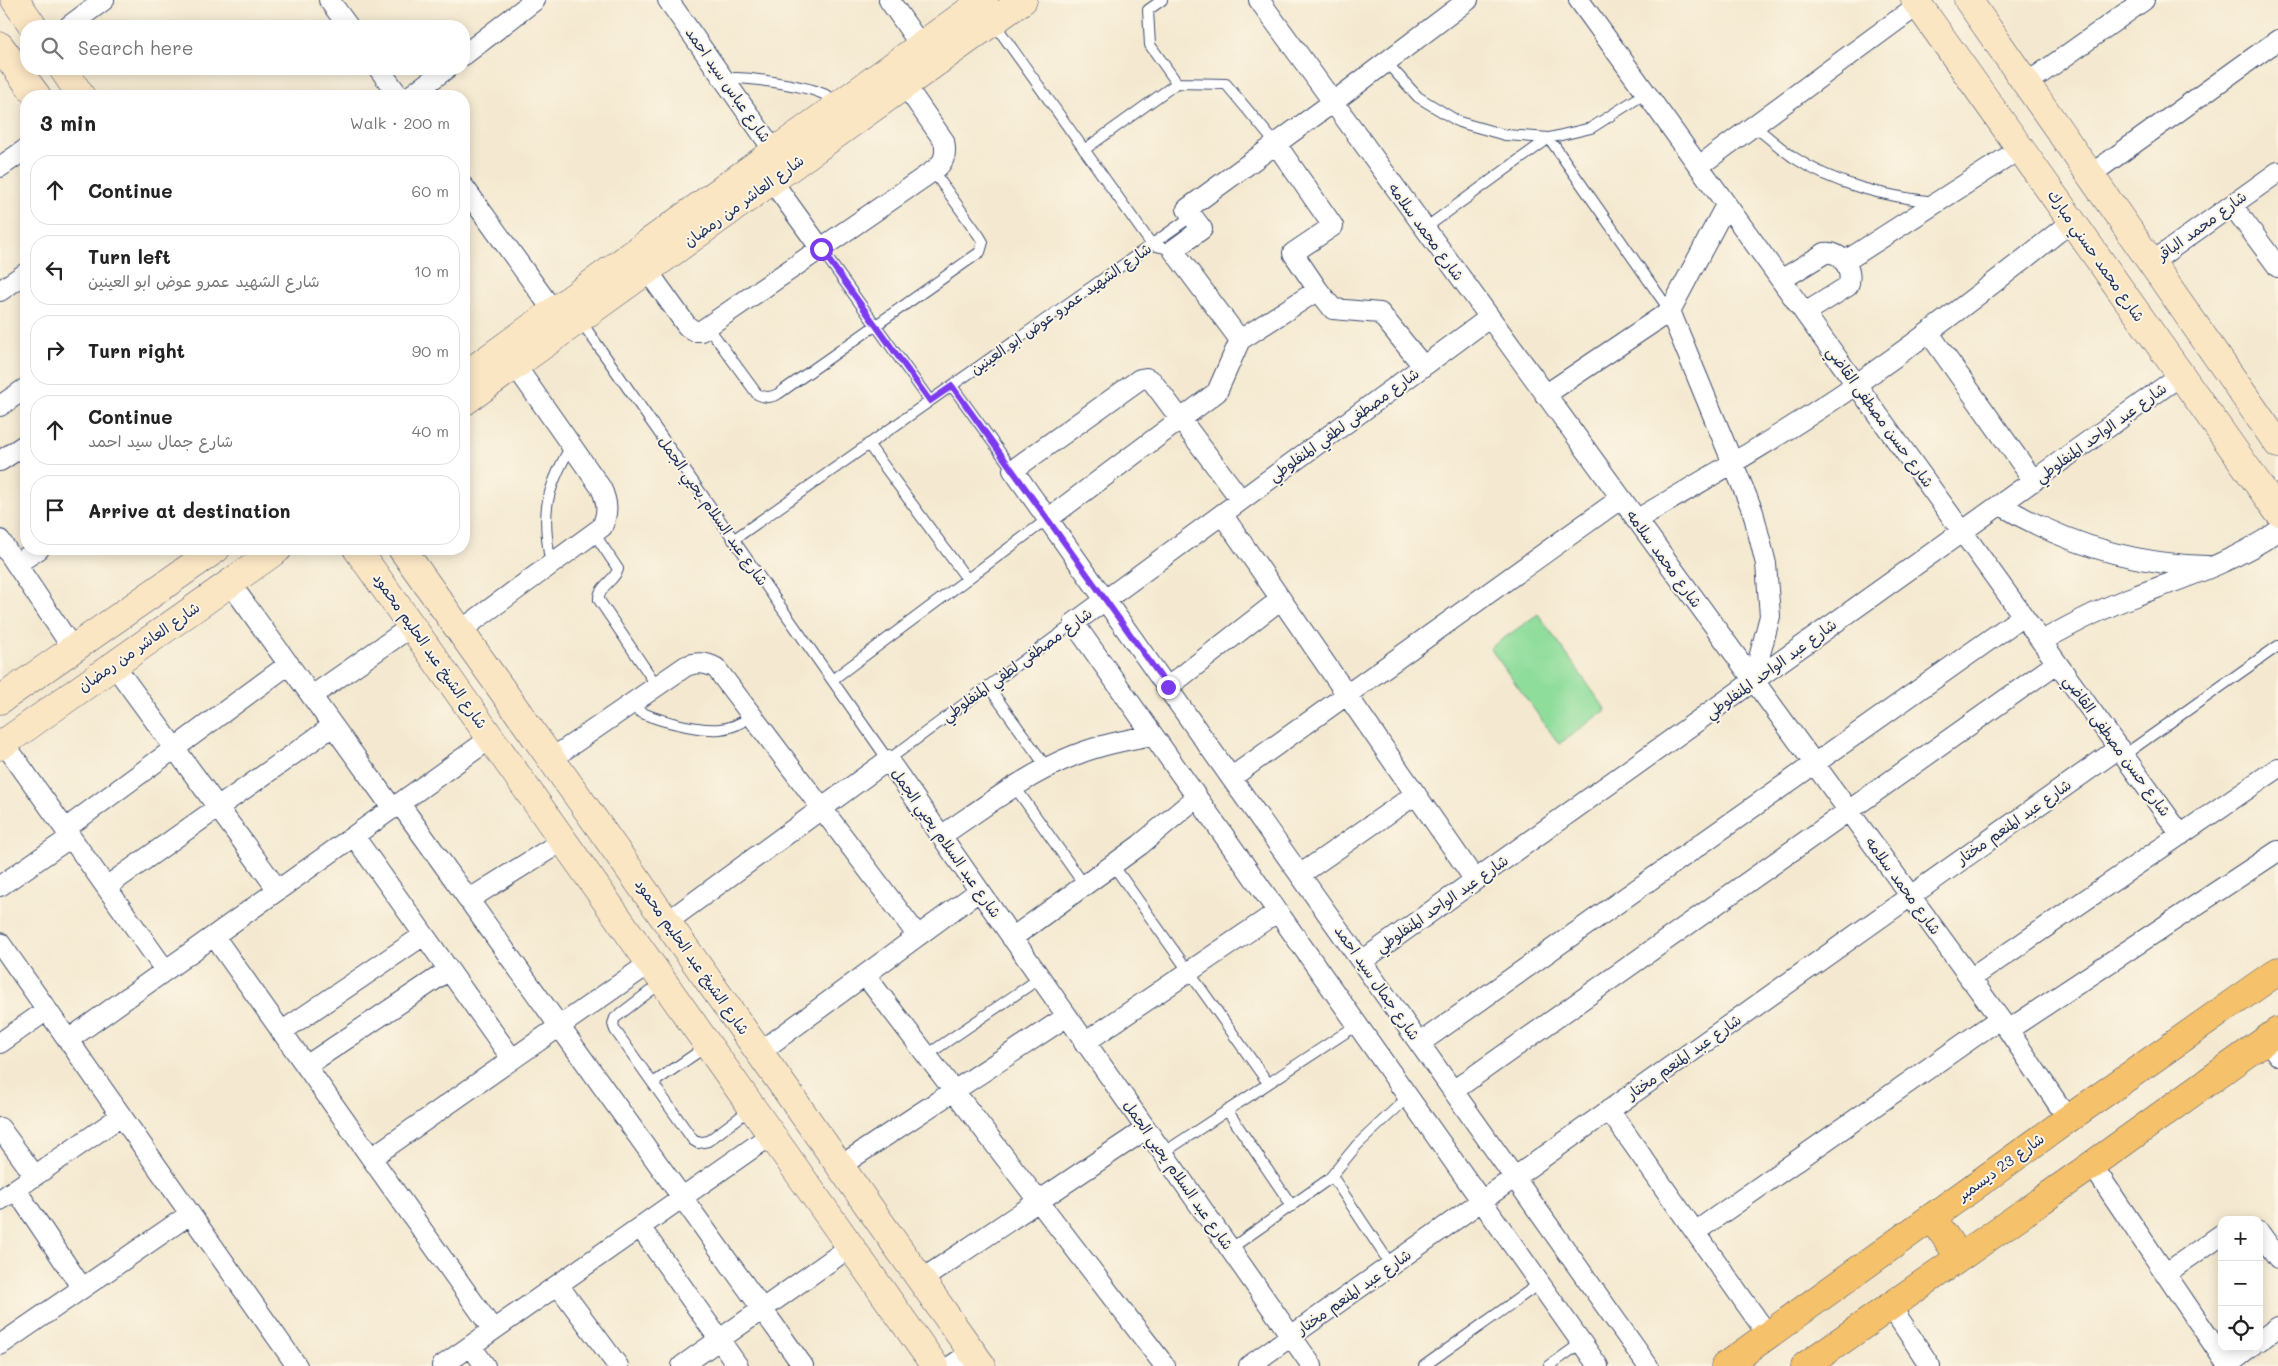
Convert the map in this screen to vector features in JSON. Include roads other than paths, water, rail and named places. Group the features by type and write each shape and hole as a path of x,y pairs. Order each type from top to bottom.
{"main road":[{"name":"شارع 23 ديسمبر","path":"1725,1366 2068,1119 2278,971"},
{"path":"1805,1366 1959,1257 2274,1041"},
{"path":"1932,1217 1959,1257"}],"street":[{"path":"16,0 30,20"},
{"path":"77,20 104,0"},
{"path":"329,0 344,20"},
{"path":"470,50 535,0"},
{"name":"شارع عباس سيد احمد","path":"668,0 724,79 778,168 821,249"},
{"path":"889,0 921,46"},
{"name":"شارع العاشر من رمضان","path":"470,372 647,270 778,168 839,106 921,46 989,11 1023,0"},
{"name":"شارع محمد سلامه","path":"1259,0 1910,896 2068,1119"},
{"name":"شارع الشهيد عمرو عوض ابو العينين","path":"1240,340 1173,250 1202,229 1187,208 1332,103 1468,0"},
{"name":"شارع حسن مصطفى القاضي","path":"1579,0 2181,835"},
{"path":"1968,0 2278,444"},
{"path":"2026,84 2144,0"},
{"path":"1698,166 1916,3"},
{"name":"شارع محمد حسني مبارك","path":"1916,3 2181,376 2276,505"},
{"name":"شارع العاشر من رمضان","path":"470,398 515,365 567,315 778,168 905,85 989,11"},
{"path":"2090,175 2278,40"},
{"path":"0,46 20,73"},
{"path":"21,75 33,90"},
{"path":"66,75 77,90"},
{"path":"383,75 395,90"},
{"path":"418,90 438,75"},
{"path":"647,270 688,326 694,331 702,331 933,171 944,160 946,150 944,141 905,85"},
{"path":"1276,144 1333,226 1292,253 1332,309 1380,313 1423,366"},
{"path":"1844,262 2020,149"},
{"path":"0,166 20,152"},
{"name":"شارع محمد الباقر","path":"2151,262 2278,172"},
{"path":"470,194 567,315"},
{"path":"1545,395 1670,311 1726,205"},
{"path":"2232,205 2278,267"},
{"path":"1636,520 1732,464 1856,384 1929,333 2072,221"},
{"path":"1781,280 1825,253 1833,252 1850,270 1851,278 1848,286 1805,313"},
{"path":"0,291 20,277"},
{"path":"1049,518 1217,392 1240,340 1318,290"},
{"path":"1670,311 1753,512 1766,564 1770,616 1753,682"},
{"name":"شارع مصطفى لطفي المنفلوطي","path":"1074,623 1489,318"},
{"path":"1929,333 2034,481"},
{"path":"460,631 602,528 606,518 606,498 515,365"},
{"name":"شارع عبد الواحد المنفلوطي","path":"1362,961 2181,376"},
{"path":"1013,470 1140,379 1146,378 1152,381 1240,500"},
{"path":"0,406 20,392"},
{"path":"0,461 20,448"},
{"name":"شارع جمال سيد احمد","path":"1013,470 1049,518 1648,1366"},
{"path":"1232,778 1620,499"},
{"path":"2001,505 2027,521 2063,538 2101,551 2149,562 2218,566"},
{"path":"1222,514 1475,880"},
{"path":"2042,641 2104,608 2218,566 2253,549 2278,532"},
{"path":"0,540 74,649"},
{"path":"16,564 30,555"},
{"path":"0,700 207,555"},
{"name":"شارع العاشر من رمضان","path":"2,745 270,555"},
{"name":"شارع الشيخ عبد الحليم محمود","path":"361,555 935,1366"},
{"name":"شارع الشيخ عبد الحليم محمود","path":"406,555 921,1280 968,1361"},
{"path":"230,583 334,726 468,900 803,1366"},
{"path":"1168,687 1280,599"},
{"path":"1420,1043 2024,616"},
{"path":"1074,623 1598,1366"},
{"path":"312,696 412,626"},
{"path":"551,759 693,663 709,664 716,668 918,936"},
{"path":"1453,1091 2057,663"},
{"path":"0,886 175,748 289,664"},
{"path":"114,665 278,890"},
{"path":"106,886 334,726"},
{"path":"941,836 1046,768 1075,755 1116,742 1153,735"},
{"path":"68,1040 491,738"},
{"path":"2,745 68,833 165,970"},
{"name":"شارع عبد المنعم مختار","path":"1249,1366 1910,896 2121,751"},
{"name":"شارع مصطفى لطفي المنفلوطي","path":"667,922 888,760"},
{"name":"شارع عبد السلام يحيي الجمل","path":"888,760 1084,1043 1312,1366"},
{"path":"1970,979 2278,768"},
{"path":"1301,874 1416,794"},
{"path":"1012,938 1140,845 1197,797"},
{"path":"468,900 595,821"},
{"path":"354,836 512,1059"},
{"path":"1695,1232 2003,1025 2278,851"},
{"path":"760,1052 979,891"},
{"path":"1084,1043 1277,912"},
{"path":"282,1032 424,935"},
{"path":"214,936 493,1330"},
{"path":"0,943 297,1366"},
{"path":"306,1066 449,970"},
{"path":"371,1158 559,1026 656,972"},
{"path":"865,975 1165,1366"},
{"path":"0,1043 47,1010"},
{"path":"840,1166 1066,1017"},
{"path":"1608,1110 1768,1335"},
{"path":"82,1288 5,1194 35,1176 121,1116"},
{"path":"0,1128 35,1176"},
{"path":"921,1280 1146,1129"},
{"path":"442,1366 771,1135"},
{"path":"2092,1165 2228,1366 2246,1351"},
{"path":"0,1344 190,1214"},
{"path":"640,1227 738,1366"},
{"path":"2165,1274 2218,1237"},
{"path":"2263,1237 2278,1258"},
{"path":"682,1366 850,1247"},
{"path":"558,1285 618,1366"},
{"path":"1890,1305 1930,1366"},
{"path":"2263,1338 2278,1327"},
{"path":"471,1346 485,1366"}],"lane":[{"path":"1162,0 1148,10 1150,45 1177,83"},
{"path":"989,11 1152,245 1173,250"},
{"path":"1386,62 1418,97 1459,122 1505,135 1549,138 1591,128 1646,93"},
{"path":"724,79 746,78 816,91 828,96 839,106"},
{"path":"1084,150 1177,83 1226,84 1276,144"},
{"path":"1754,126 1794,157 1839,180 1887,196 1938,203"},
{"path":"1424,229 1549,138"},
{"path":"1549,138 1670,311"},
{"path":"708,327 757,394 763,398 771,398 980,252 983,247 980,236 933,171"},
{"name":"شارع الشهيد عمرو عوض ابو العينين","path":"733,540 1192,216"},
{"path":"821,249 930,401"},
{"name":"شارع عبد السلام يحيي الجمل","path":"567,315 733,540 888,760"},
{"path":"952,386 1013,470"},
{"path":"868,444 967,579"},
{"path":"551,565 545,534 547,503 556,473 572,446"},
{"path":"832,680 1049,518"},
{"path":"594,533 618,569 616,575 600,593 599,600 657,686"},
{"name":"شارع مصطفى لطفي المنفلوطي","path":"888,760 1074,623"},
{"name":"شارع عبد المنعم مختار","path":"2121,751 2278,646"},
{"path":"988,686 1046,768"},
{"path":"630,704 648,717 707,729 730,728 752,716"},
{"path":"1016,787 1085,886"},
{"path":"1113,865 1268,1083"},
{"path":"656,972 614,1018 612,1024 614,1030 693,1140 698,1143 708,1141 752,1108"},
{"path":"927,1055 1040,978"},
{"path":"1163,1153 1357,1024"},
{"path":"653,1083 708,1045"},
{"path":"1230,1249 1319,1188 1332,1176 1351,1150 1408,1097"},
{"path":"1227,1110 1292,1206"},
{"path":"1332,1176 1391,1265"},
{"path":"1424,1366 1539,1284"},
{"path":"1549,1366 1581,1343"}]}
